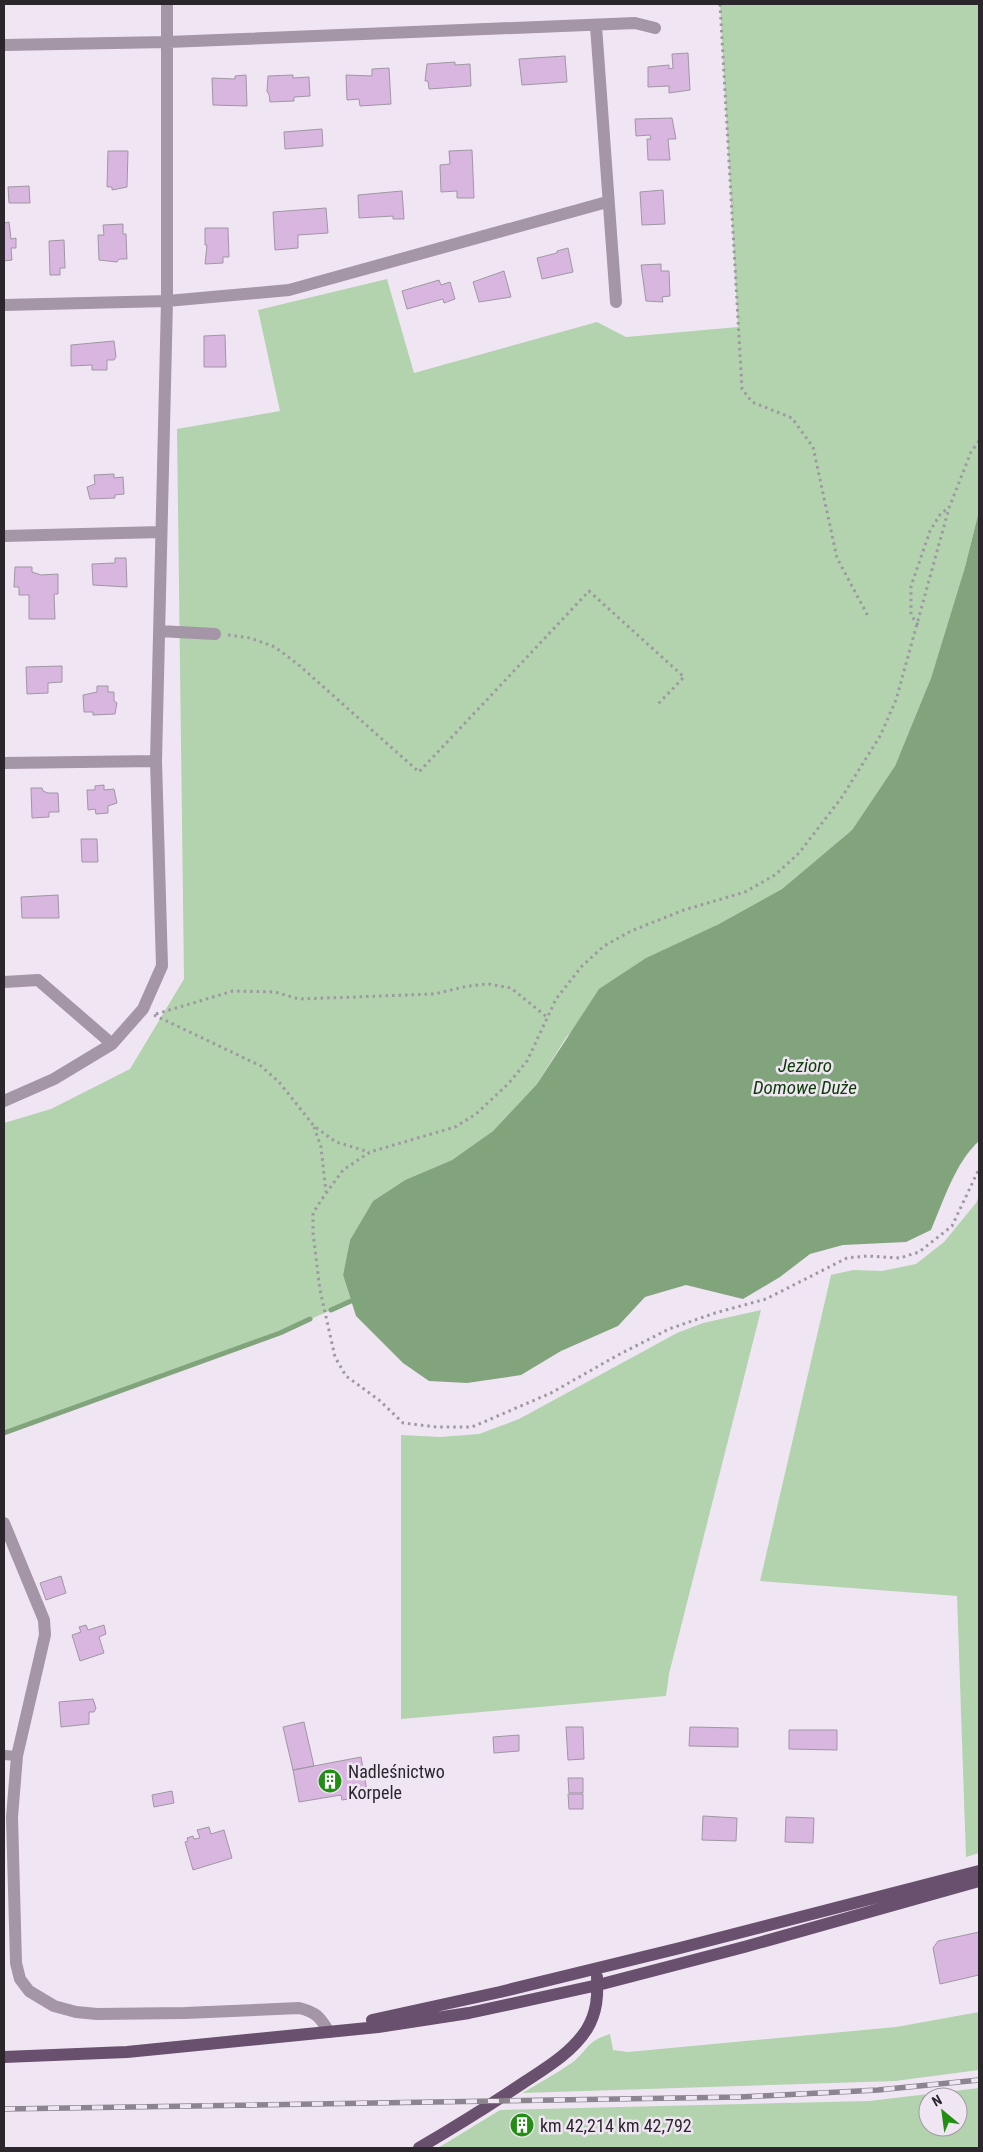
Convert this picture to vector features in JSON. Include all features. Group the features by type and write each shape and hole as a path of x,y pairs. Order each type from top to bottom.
{"main road":[{"path":"329,2032 979,1871"},
{"path":"4,2057 127,2052 329,2032 468,2013 598,1985 753,1945 979,1881"},
{"path":"419,2148 495,2102 569,2050 588,2028 594,2015 598,1993 597,1967"}],"street":[{"path":"4,1102 54,1079 112,1044 148,1012 162,966 156,761 168,301 167,4"},
{"path":"4,45 168,42 635,23 656,28"},
{"path":"596,26 607,202 616,302"},
{"path":"4,305 168,301 288,290 607,202"},
{"path":"4,536 161,532"},
{"path":"159,632 215,634"},
{"path":"4,762 156,761"},
{"path":"4,982 38,980 112,1044"},
{"path":"4,1523 44,1620 45,1636 17,1756 12,1817 16,1963 20,1979 29,1992 54,2006 76,2012 97,2014 299,2008 319,2016 329,2032"}],"lane":[{"path":"4,1755 17,1756"}],"path":[{"path":"720,4 742,388 752,402 792,418 813,447 837,558 869,618"},
{"path":"979,441 971,452 949,508 896,700 880,736 842,797 799,853 775,875 745,892 684,910 631,931 604,946 577,973 556,999 527,1061 509,1083 476,1114 455,1127 370,1152 342,1170 313,1213 313,1233 320,1290 335,1357 346,1376 379,1400 403,1423 437,1428 472,1427 551,1393 669,1329 715,1313 766,1300 847,1258 867,1256 900,1258 919,1252 952,1226 979,1169"},
{"path":"918,625 911,615 911,586 930,531 941,512 949,508"},
{"path":"215,634 250,638 275,648 300,666 419,772 589,591 684,677 657,705"},
{"path":"148,1012 233,991 275,992 299,999 434,994 468,986 488,984 511,988 532,1003 548,1018"},
{"path":"148,1012 261,1066 279,1082 314,1126 336,1142 370,1152"},
{"path":"314,1126 321,1147 326,1193"}],"shaded area":[{"path":"720,4 979,4 979,511 965,567 931,678 895,766 852,830 782,889 717,925 567,1036 537,1084 493,1131 452,1160 405,1180 373,1201 350,1240 343,1275 351,1301 280,1333 4,1433 4,1123 51,1109 130,1069 184,979 177,429 280,411 258,310 387,279 414,373 597,322 626,337 738,327"},
{"path":"979,1196 979,1853 966,1857 957,1596 760,1581 831,1275 853,1270 882,1271 916,1264 944,1242 976,1203"},
{"path":"761,1310 669,1674 666,1696 401,1719 401,1435 440,1437 479,1434 519,1419 677,1333 703,1323"},
{"path":"979,2012 979,2070 895,2081 522,2093 573,2062 596,2040 610,2034 613,2050 628,2052 896,2027"},
{"path":"979,2088 979,2148 438,2148 500,2110 869,2101 918,2095 918,2137 968,2137 968,2089"}],"water":[{"name":"Jezioro Domowe Duże","path":"979,511 979,1141 963,1160 957,1171 931,1230 906,1242 843,1245 810,1254 780,1277 743,1299 686,1285 645,1297 618,1326 561,1351 521,1375 467,1383 429,1381 403,1363 356,1316 343,1275 350,1240 373,1201 405,1180 452,1160 493,1131 537,1084 599,989 646,958 717,925 782,889 852,830 895,766 931,678 965,567"}],"building":[{"path":"688,53 690,90 669,93 669,86 648,87 648,67 669,65 669,69 673,68 672,54"},
{"path":"565,56 567,82 522,85 519,59"},
{"path":"455,62 455,65 470,64 471,86 429,89 428,81 425,81 427,64"},
{"path":"389,68 391,104 360,106 359,99 347,100 346,75 372,76 372,69"},
{"path":"246,75 247,106 213,105 212,78 235,79 235,76"},
{"path":"293,75 293,78 309,77 310,96 294,97 294,101 270,102 267,92 268,76"},
{"path":"672,118 676,139 668,139 670,160 648,160 647,139 651,139 650,135 636,136 635,119"},
{"path":"322,129 323,146 285,149 284,132"},
{"path":"472,150 474,198 457,198 457,191 441,192 440,165 450,164 449,151"},
{"path":"108,151 128,151 127,187 112,190 112,187 107,187"},
{"path":"29,186 30,203 9,203 8,187"},
{"path":"663,190 665,224 642,225 640,192"},
{"path":"402,191 404,219 393,219 393,216 359,218 358,195"},
{"path":"326,208 328,233 298,235 298,248 275,250 273,212"},
{"path":"9,222 11,239 16,238 16,248 11,248 12,260 4,261 4,223"},
{"path":"123,224 123,234 126,234 127,259 119,259 117,262 99,260 98,235 104,235 103,225"},
{"path":"205,228 228,228 229,257 223,257 223,263 205,264 207,245 205,245"},
{"path":"64,240 65,268 60,268 60,275 50,275 49,241"},
{"path":"568,248 573,272 542,279 537,258"},
{"path":"661,264 661,271 669,271 670,296 662,297 663,302 646,301 641,265"},
{"path":"504,271 511,297 479,302 473,282"},
{"path":"439,280 441,285 450,282 455,299 444,303 443,299 407,309 402,291"},
{"path":"225,335 226,367 204,367 204,336"},
{"path":"114,341 116,357 114,360 107,360 107,370 92,370 92,365 71,366 71,345"},
{"path":"114,474 114,478 123,477 124,494 115,495 115,498 90,499 87,487 95,484 94,475"},
{"path":"115,558 126,558 127,587 93,585 92,564 115,563"},
{"path":"15,567 32,567 32,572 41,575 58,574 58,594 54,594 55,619 29,619 29,595 19,595 19,587 14,587"},
{"path":"62,666 62,682 48,683 48,693 27,694 26,667"},
{"path":"97,686 108,686 108,692 114,692 114,701 117,703 115,714 93,715 93,712 84,712 83,695 97,692"},
{"path":"104,785 104,790 114,789 117,803 108,806 108,813 96,814 95,809 88,810 87,790 95,790 95,786"},
{"path":"31,788 42,788 43,791 48,793 58,793 59,812 49,812 49,817 32,818"},
{"path":"81,839 97,839 98,862 82,862"},
{"path":"58,895 59,918 22,918 21,897"},
{"path":"61,1576 66,1593 46,1600 40,1583"},
{"path":"86,1625 88,1630 104,1625 106,1634 99,1637 104,1653 80,1661 72,1635 81,1632 79,1627"},
{"path":"93,1699 96,1708 94,1712 89,1712 89,1724 61,1727 59,1702"},
{"path":"304,1722 314,1766 293,1770 283,1727"},
{"path":"566,1727 583,1727 584,1759 568,1760"},
{"path":"690,1727 738,1728 738,1747 689,1746"},
{"path":"789,1730 837,1730 837,1750 789,1749"},
{"path":"519,1735 519,1751 494,1753 493,1737"},
{"name":"Nadleśnictwo Korpele","path":"361,1757 367,1791 348,1794 349,1799 342,1800 341,1795 299,1802 293,1770"},
{"path":"568,1778 583,1778 583,1793 569,1793"},
{"path":"172,1791 174,1803 154,1807 152,1795"},
{"path":"568,1794 583,1794 583,1809 569,1809"},
{"path":"703,1816 737,1818 736,1841 702,1840"},
{"path":"786,1817 814,1818 813,1843 785,1842"},
{"path":"209,1827 211,1834 224,1830 232,1858 193,1870 185,1842 188,1841 187,1838 193,1836 194,1839 200,1838 197,1830"},
{"path":"979,1932 979,1975 940,1984 933,1948 938,1941"}],"waterway":[{"path":"331,1310 351,1301"},
{"path":"4,1433 280,1333 310,1319"}],"railway":[{"path":"4,2109 740,2097 878,2090 979,2080"}],"place":[{"name":"Nadleśnictwo Korpele","path":"330,1781"},
{"name":"km 42,214 km 42,792","path":"522,2125"}]}
